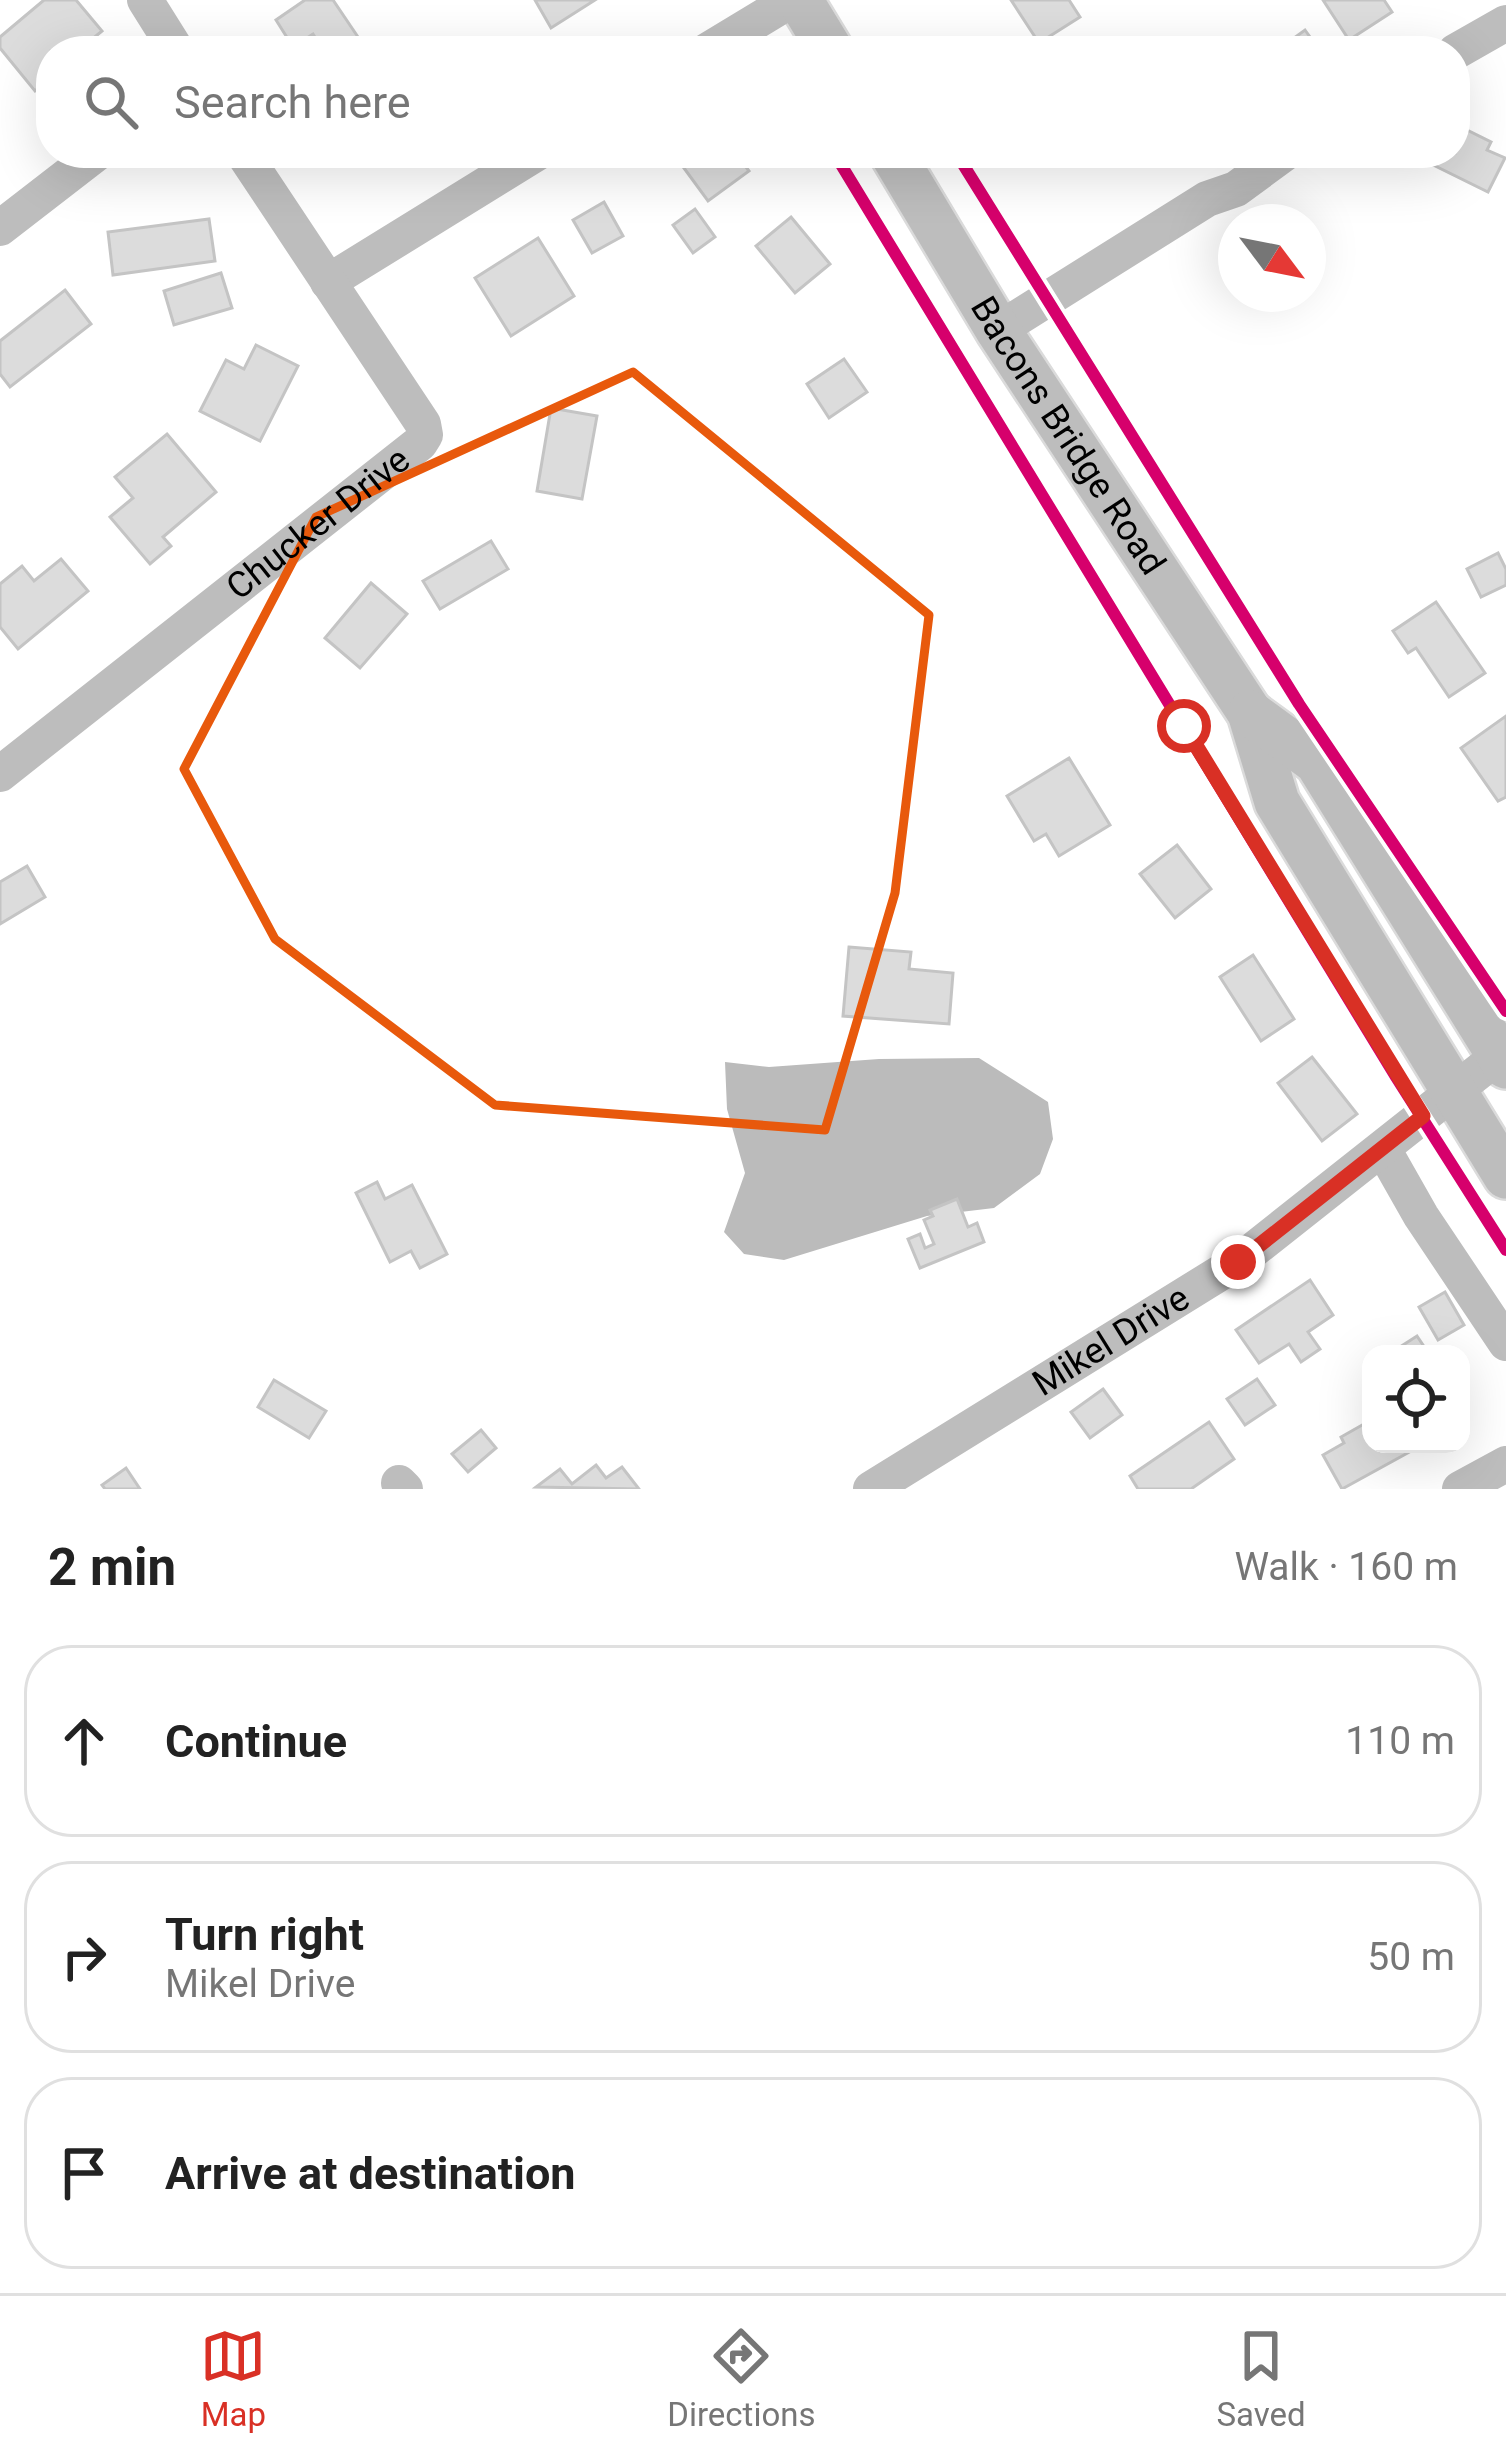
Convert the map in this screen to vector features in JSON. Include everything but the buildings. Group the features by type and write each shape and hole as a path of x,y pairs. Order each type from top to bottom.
{"main road":[{"path":"796,0 821,36"},
{"name":"Bacons Bridge Road","path":"901,168 998,330 1250,713 1277,802 1506,1176"},
{"name":"Bacons Bridge Road","path":"1250,713 1317,762 1504,1057"}],"street":[{"path":"145,0 167,36"},
{"path":"732,36 796,0"},
{"path":"1470,43 1506,23"},
{"path":"0,228 78,168"},
{"name":"Chucker Drive","path":"0,775 425,435 253,168"},
{"path":"328,282 513,168"},
{"path":"998,330 1265,168"},
{"name":"Mikel Drive","path":"872,1489 1238,1262 1455,1090 1504,1057"},
{"path":"1383,1148 1421,1216 1506,1343"},
{"path":"1460,1489 1506,1464"}],"highlighted area":[{"path":"633,372 929,615 895,893 825,1130 495,1105 275,939 184,769 316,517"}],"shaded area":[{"path":"979,1058 1048,1102 1053,1139 1040,1174 994,1208 927,1216 784,1260 744,1254 724,1232 745,1173 727,1109 725,1062 769,1067"}],"cycle path":[{"path":"843,168 1506,1250"},
{"path":"965,168 1299,704 1506,1011"}],"route":[{"path":"1184,726 1423,1116 1238,1262"}]}
